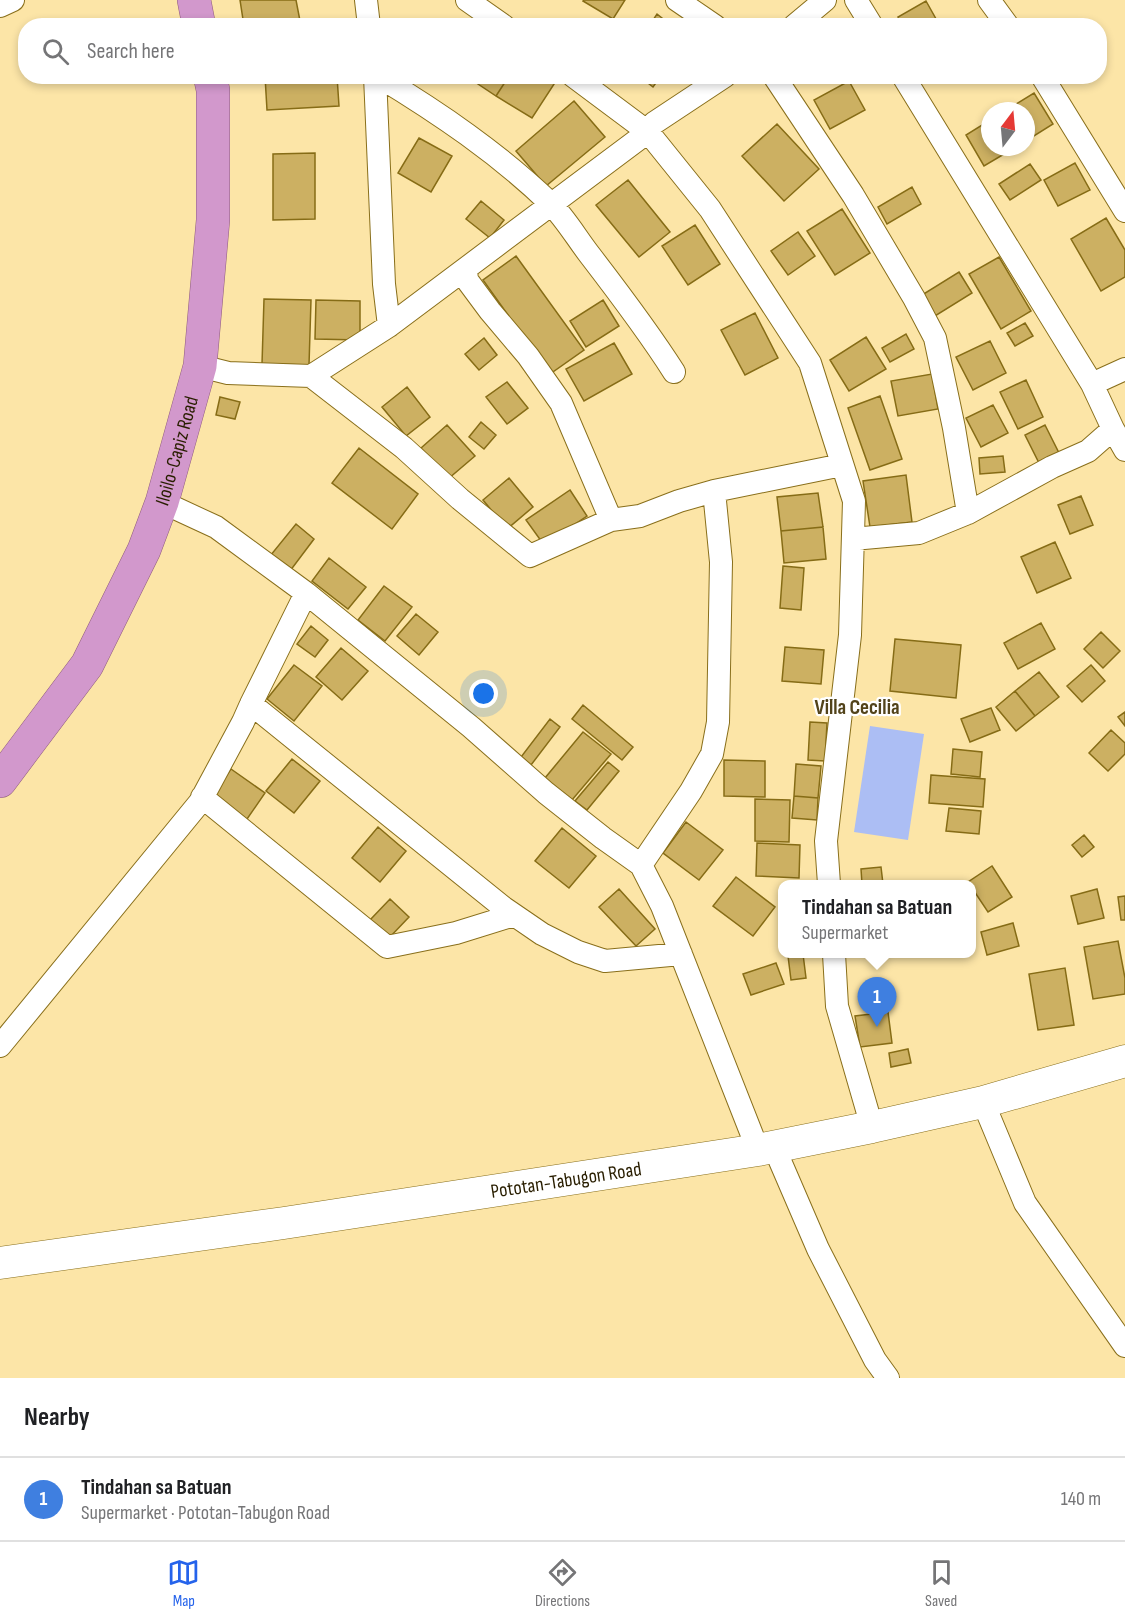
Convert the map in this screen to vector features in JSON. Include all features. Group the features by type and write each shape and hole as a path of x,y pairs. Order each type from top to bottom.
{"highway":[{"path":"194,0 197,18"},
{"name":"Iloilo-Capiz Road","path":"0,781 87,665 144,550 162,502 200,366 213,220 212,84"}],"main road":[{"name":"Pototan-Tabugon Road","path":"0,1263 284,1223 766,1149 983,1102 1125,1061"}],"street":[{"path":"0,6 13,0"},
{"path":"366,0 368,18"},
{"path":"467,0 493,18"},
{"path":"677,0 703,18"},
{"path":"804,18 825,0"},
{"path":"856,0 867,18"},
{"path":"989,0 1002,18"},
{"path":"376,84 384,284 389,326"},
{"path":"390,84 470,136 552,205 646,328 674,372"},
{"path":"584,84 648,132 710,209 810,363 854,501 850,635 826,841 829,880"},
{"path":"200,366 228,374 311,376 389,326 648,132 654,123 713,84"},
{"path":"779,84 853,195 935,338 954,428 968,513"},
{"path":"908,84 1092,384 1125,450"},
{"path":"1047,84 1121,197"},
{"path":"466,270 467,280 528,356 561,403 611,520"},
{"path":"1092,384 1125,369"},
{"path":"311,376 404,448 460,499 530,556 611,520 640,516 714,491 842,465"},
{"path":"853,538 919,533 968,513 1052,467 1088,451 1113,429"},
{"path":"641,865 692,791 712,754 718,722 721,562 714,491"},
{"path":"162,502 216,527 306,593 471,728 546,793 641,865 662,906 766,1149 875,1360 888,1378"},
{"path":"0,1046 202,797 243,722 306,593"},
{"path":"251,704 514,915 542,934 569,948 605,961 681,954"},
{"path":"202,797 387,947 456,933 514,915"},
{"path":"834,958 837,1006 872,1127"},
{"path":"983,1102 1025,1203 1125,1346"}],"shaded area":[{"path":"870,726 924,734 908,840 854,832"}],"building":[{"path":"240,0 296,0 299,18 243,18"},
{"path":"584,0 625,0 614,18"},
{"path":"926,1 936,18 899,18"},
{"path":"265,84 338,84 339,106 267,110"},
{"path":"478,84 504,84 496,96"},
{"path":"504,84 554,84 532,118 496,96"},
{"path":"843,84 851,84 865,110 830,129 814,100"},
{"path":"1034,93 1053,124 1035,135 1035,102 1020,102"},
{"path":"574,101 605,137 546,186 516,151"},
{"path":"777,124 819,169 784,201 742,156"},
{"path":"981,126 981,156 1001,156 984,166 966,135"},
{"path":"419,138 452,156 431,192 398,173"},
{"path":"315,153 315,219 273,220 273,154"},
{"path":"1075,163 1090,190 1058,206 1044,180"},
{"path":"1030,164 1041,180 1010,200 999,184"},
{"path":"628,180 670,232 639,257 596,205"},
{"path":"912,187 921,204 887,224 878,207"},
{"path":"481,201 504,220 490,238 466,219"},
{"path":"842,209 870,253 835,275 807,231"},
{"path":"1106,218 1125,250 1125,277 1101,291 1071,239"},
{"path":"695,225 720,264 688,285 662,246"},
{"path":"798,232 815,256 788,275 771,251"},
{"path":"516,256 584,350 550,374 483,280"},
{"path":"999,257 1031,311 1001,329 969,274"},
{"path":"959,272 972,293 935,316 922,295"},
{"path":"264,299 311,300 309,365 262,364"},
{"path":"316,300 360,301 360,340 315,339"},
{"path":"603,300 619,326 586,347 570,321"},
{"path":"755,313 778,358 745,375 721,330"},
{"path":"1025,323 1033,336 1015,346 1007,333"},
{"path":"906,334 914,349 890,362 882,348"},
{"path":"866,337 886,369 849,391 830,360"},
{"path":"484,338 497,355 479,370 465,354"},
{"path":"990,341 1006,373 973,390 956,357"},
{"path":"614,343 632,374 584,401 566,369"},
{"path":"932,374 938,409 898,416 891,381"},
{"path":"1026,380 1043,417 1018,429 1000,392"},
{"path":"507,382 528,408 507,424 486,397"},
{"path":"407,387 430,417 406,436 382,407"},
{"path":"880,396 902,459 870,470 848,408"},
{"path":"220,397 240,402 235,419 216,415"},
{"path":"993,405 1008,433 981,447 966,418"},
{"path":"481,422 496,435 484,449 469,437"},
{"path":"447,425 475,456 448,479 421,448"},
{"path":"1045,425 1059,453 1039,463 1025,435"},
{"path":"359,448 418,494 392,529 332,483"},
{"path":"1003,456 1005,472 980,474 979,458"},
{"path":"906,475 912,522 870,527 863,481"},
{"path":"509,478 533,507 507,529 483,500"},
{"path":"570,490 587,516 544,545 526,520"},
{"path":"818,493 823,527 781,531 777,497"},
{"path":"1081,496 1093,525 1070,534 1058,505"},
{"path":"296,524 314,539 290,571 270,556"},
{"path":"823,527 826,559 784,563 781,531"},
{"path":"1055,542 1071,578 1037,593 1021,557"},
{"path":"329,558 366,587 348,609 312,581"},
{"path":"783,566 804,568 801,610 780,608"},
{"path":"384,586 412,607 385,641 358,620"},
{"path":"416,614 438,632 419,655 397,636"},
{"path":"1041,623 1055,649 1018,669 1004,643"},
{"path":"311,626 328,640 315,657 297,644"},
{"path":"1101,632 1120,651 1103,668 1084,649"},
{"path":"895,639 961,645 956,698 890,691"},
{"path":"785,647 824,650 821,684 782,681"},
{"path":"341,648 368,671 342,700 316,677"},
{"path":"294,665 322,686 294,721 267,699"},
{"path":"1091,665 1105,681 1082,702 1067,686"},
{"path":"1039,672 1059,697 1035,716 1015,691"},
{"path":"1015,691 1035,716 1016,731 996,707"},
{"path":"583,705 633,747 622,760 572,719"},
{"path":"991,708 1000,730 970,742 961,719"},
{"path":"1125,712 1125,726 1118,717"},
{"path":"550,719 560,727 531,765 521,757"},
{"path":"810,722 827,723 825,761 808,760"},
{"path":"1111,730 1125,743 1125,754 1108,771 1089,753"},
{"path":"583,732 611,754 572,800 545,778"},
{"path":"953,749 982,752 980,777 951,774"},
{"path":"292,759 320,781 294,813 266,791"},
{"path":"724,760 765,761 765,797 724,796"},
{"path":"608,762 619,771 587,810 575,801"},
{"path":"796,764 821,766 818,798 794,796"},
{"path":"231,769 265,793 245,822 210,798"},
{"path":"931,775 985,779 983,807 929,803"},
{"path":"794,796 818,798 817,820 792,818"},
{"path":"755,799 790,800 789,842 755,841"},
{"path":"949,808 981,811 979,834 946,831"},
{"path":"686,822 723,850 699,880 663,853"},
{"path":"378,827 406,851 380,882 352,858"},
{"path":"562,828 596,856 569,888 535,861"},
{"path":"1084,835 1094,847 1082,857 1072,845"},
{"path":"757,843 800,845 799,878 756,876"},
{"path":"992,866 1012,897 988,912 976,894 976,880 971,880"},
{"path":"881,867 883,880 862,880 861,869"},
{"path":"736,877 775,907 753,936 713,906"},
{"path":"619,889 655,929 636,946 599,907"},
{"path":"1097,889 1104,918 1078,924 1071,896"},
{"path":"1125,896 1125,920 1121,920 1118,897"},
{"path":"390,899 409,917 389,938 370,920"},
{"path":"1013,923 1019,946 987,955 981,932"},
{"path":"1118,941 1125,978 1125,994 1093,999 1084,947"},
{"path":"788,958 804,958 806,978 791,980"},
{"path":"776,963 784,984 751,995 743,974"},
{"path":"1065,968 1074,1025 1038,1030 1029,974"},
{"path":"888,1012 892,1043 860,1047 855,1016"},
{"path":"908,1049 911,1063 891,1067 889,1053"}],"place":[{"name":"Tindahan sa Batuan","path":"877,1027"}],"district":[{"name":"Villa Cecilia","path":"857,707"}]}
